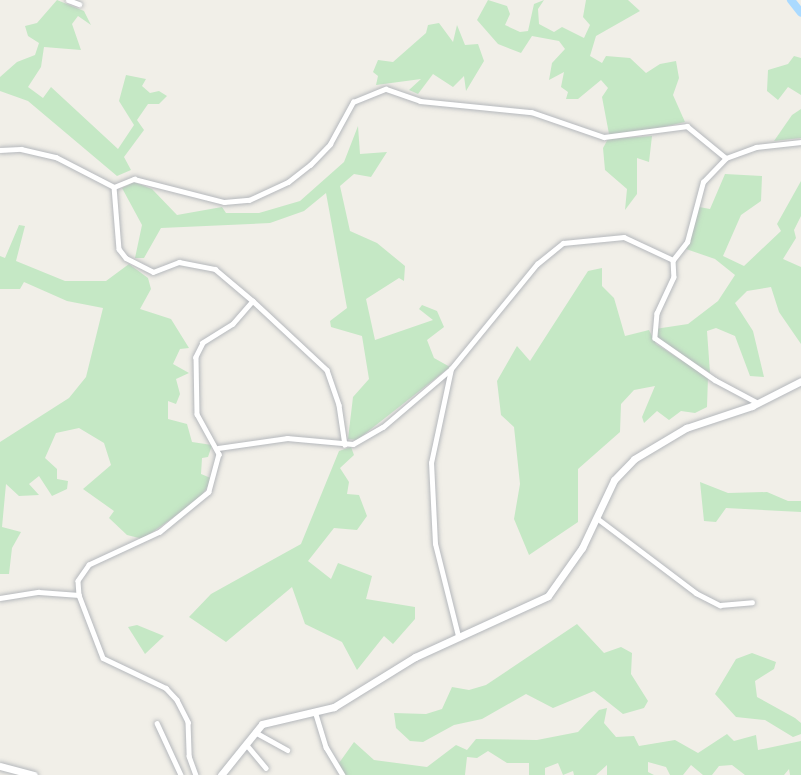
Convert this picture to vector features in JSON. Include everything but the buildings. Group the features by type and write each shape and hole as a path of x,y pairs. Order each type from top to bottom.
{"street":[{"path":"68,0 79,5"},
{"path":"0,150 56,157 114,187 134,179 223,202 249,200 288,183 330,144 353,102 386,89 420,101 531,113 604,137 623,138 687,126 726,158"},
{"path":"759,403 715,380 655,338 657,313 674,275 673,260 687,242 703,182 726,158 756,148 801,142"},
{"path":"114,187 120,249 126,258 149,272 178,262 215,269 253,301 327,370 339,405 345,445"},
{"path":"219,451 225,447 287,438 345,445 383,427 451,369 537,264 563,243 624,237 673,260"},
{"path":"196,775 189,756 188,722 177,700 160,684 106,661 79,595 83,569 140,544 200,502 216,479 219,451 197,414 196,357 203,343 233,324 253,301"},
{"path":"451,369 431,463 435,544 458,636"},
{"path":"221,775 254,732 267,722 342,703 405,663 548,596 597,518 614,480 634,459 686,428 759,403 801,381"},
{"path":"597,518 696,593 720,605 752,603"},
{"path":"0,598 39,592 79,595"},
{"path":"315,710 326,747 342,775"},
{"path":"157,723 181,775"},
{"path":"254,732 262,733 287,750"},
{"path":"246,744 266,768"},
{"path":"0,766 34,775"}],"green space":[{"path":"57,0 84,11 91,25 78,16 72,24 81,50 44,47 41,67 28,87 43,98 51,87 118,149 134,125 119,101 126,75 146,79 142,86 150,93 159,91 167,96 159,104 148,104 137,120 144,130 124,157 131,170 117,176 28,101 0,91 0,77 17,62 35,55 39,43 28,36 25,26 37,23"},
{"path":"488,0 507,6 510,14 505,25 520,32 528,31 534,4 544,0 538,9 539,24 554,32 562,27 584,38 590,25 583,17 586,0 628,0 640,11 596,36 590,56 602,63 606,56 630,58 646,73 660,64 676,61 679,78 673,95 685,122 624,136 609,134 602,97 608,88 601,80 578,99 566,99 568,92 561,87 564,72 549,80 552,63 565,49 559,41 532,36 521,53 498,44 477,20"},
{"path":"439,23 453,42 457,25 465,45 478,44 484,61 466,91 464,76 453,87 433,74 418,94 409,90 421,79 376,85 378,76 373,72 378,60 393,62 426,33 428,25"},
{"path":"794,56 801,58 801,95 788,87 778,100 767,91 768,70 788,64"},
{"path":"801,109 801,138 774,141 792,115"},
{"path":"358,126 360,154 387,152 371,177 354,174 340,186 350,231 377,243 405,266 404,281 399,278 366,299 375,340 433,320 419,309 422,305 437,311 444,327 427,340 434,358 450,367 357,440 348,439 353,397 369,379 362,336 331,327 330,321 347,308 326,193 304,211 270,223 161,228 144,258 135,258 142,225 122,188 134,182 152,189 177,215 222,207 226,213 259,213 300,201 344,162"},
{"path":"652,136 649,162 637,158 637,194 625,210 627,189 605,170 603,148 608,139"},
{"path":"725,174 762,176 761,201 741,215 723,256 744,266 781,231 777,224 801,181 801,216 794,230 796,238 783,259 801,267 801,344 779,312 771,287 747,291 735,303 753,331 764,377 750,376 735,336 716,328 707,331 710,373 659,340 655,329 688,324 718,301 735,275 715,259 686,249 699,207 710,209"},
{"path":"19,225 25,226 16,261 65,281 106,281 129,264 148,278 151,289 140,309 171,319 189,348 180,349 173,364 189,373 176,379 180,394 176,404 168,401 168,419 187,424 192,442 212,445 208,457 202,458 201,474 213,479 199,499 143,539 127,535 109,518 114,511 83,489 111,465 104,443 79,428 56,433 45,458 57,469 57,479 68,481 67,489 52,496 39,476 29,484 39,495 19,496 6,484 2,527 21,532 12,548 9,574 0,574 0,442 69,398 86,377 103,308 67,301 24,282 20,289 0,289 0,256 5,258"},
{"path":"602,268 602,286 614,298 625,336 649,330 656,344 708,377 707,407 695,413 681,411 669,420 657,411 644,423 642,417 655,386 634,390 621,404 620,432 578,469 578,522 529,555 514,519 520,484 514,427 501,415 497,381 517,346 530,361 588,271"},
{"path":"351,447 354,455 340,468 349,482 347,494 359,495 367,516 357,530 334,528 308,561 331,579 338,563 372,576 366,599 415,607 415,619 393,644 384,636 357,670 342,642 305,624 292,587 226,642 189,617 211,594 301,544 339,451"},
{"path":"700,482 728,493 767,492 788,501 801,501 801,512 726,508 716,522 704,521"},
{"path":"577,624 604,653 621,647 632,653 631,674 648,701 644,708 623,714 594,691 553,708 526,694 482,719 454,725 423,742 410,741 396,728 394,713 426,714 442,709 452,687 469,690 486,685"},
{"path":"137,625 164,636 145,654 128,627"},
{"path":"752,653 776,662 774,669 755,681 757,697 801,723 801,734 793,737 765,720 736,717 715,694 736,659"},
{"path":"607,708 604,723 616,737 634,736 639,746 675,740 698,753 727,734 734,741 756,735 758,750 801,741 801,775 790,775 789,769 784,775 745,775 732,765 719,766 712,775 703,775 691,765 683,775 670,775 666,767 648,762 648,772 654,775 607,775 607,765 596,775 574,775 573,771 563,775 558,763 545,768 545,775 529,775 529,763 507,763 488,751 477,758 467,757 465,775 344,775 339,763 354,742 374,760 427,767 456,745 467,750 476,739 537,740 578,732 599,710"}],"waterway":[{"path":"791,0 801,13"}]}
